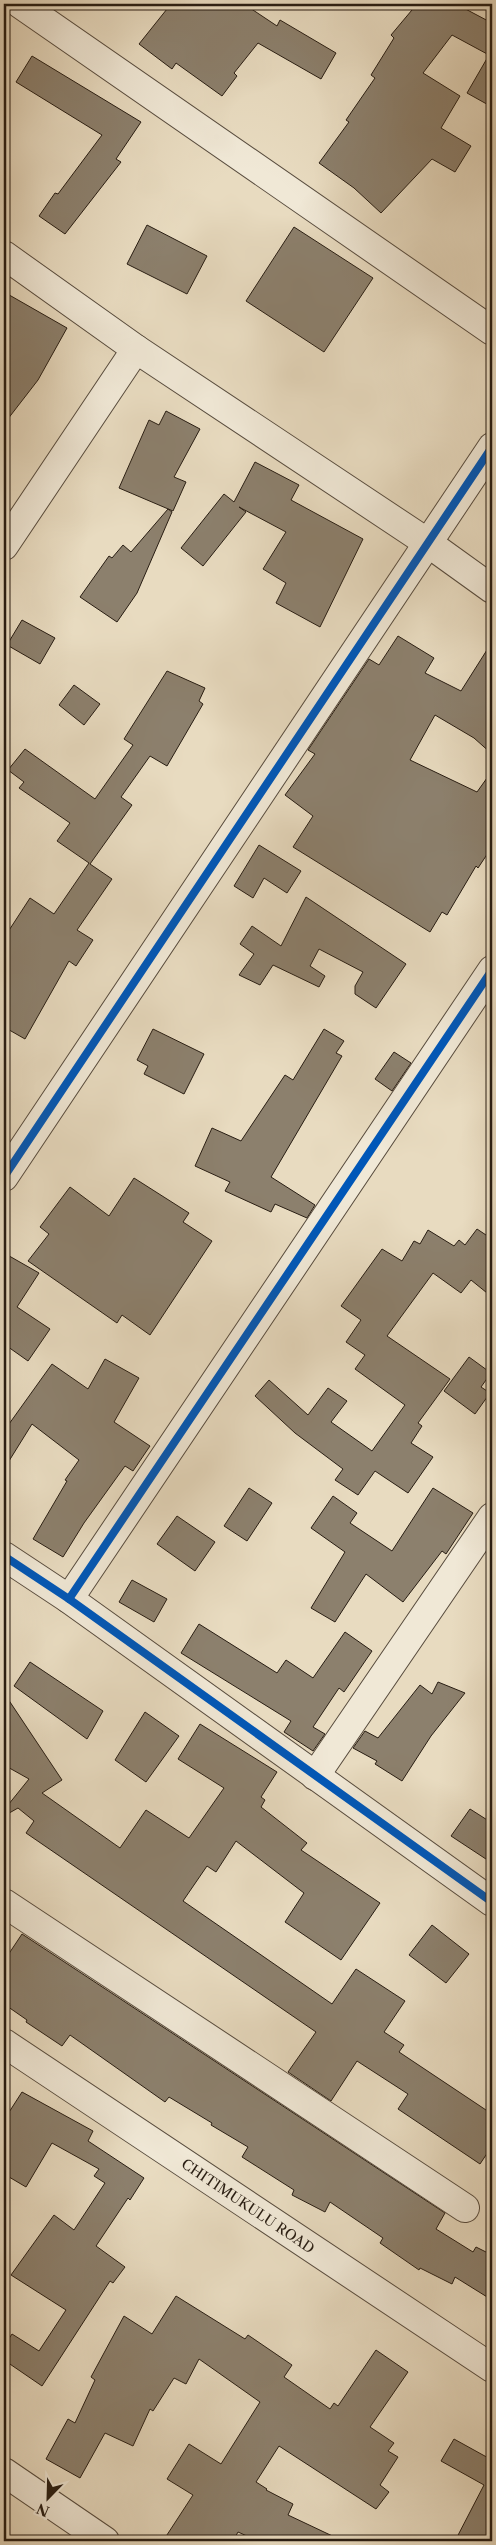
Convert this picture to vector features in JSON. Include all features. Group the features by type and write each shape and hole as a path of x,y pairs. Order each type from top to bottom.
{"street":[{"path":"20,4 492,331"},
{"path":"4,255 136,349 428,542 492,589"},
{"path":"4,546 136,349"},
{"path":"4,1177 492,447"},
{"path":"69,1599 492,970"},
{"path":"315,1776 492,1517"},
{"path":"4,1556 69,1599 492,1902"},
{"path":"4,1902 465,2208"},
{"name":"CHITIMUKULU ROAD","path":"4,2043 492,2368"},
{"path":"4,2472 105,2541"}],"building":[{"path":"171,4 244,4 277,26 280,20 336,53 321,79 258,43 234,73 237,76 222,96 176,63 172,69 139,44"},
{"path":"417,4 456,4 492,23 492,107 467,93 489,55 452,35 423,73 460,96 441,128 471,146 455,172 432,159 381,213 354,188 319,163 349,122 346,120 375,78 371,75 394,38 391,35"},
{"path":"32,56 141,122 116,159 121,162 65,234 39,216 102,135 16,82"},
{"path":"147,225 207,256 187,294 127,264"},
{"path":"294,227 373,278 324,352 246,301"},
{"path":"4,292 67,328 38,380 4,424"},
{"path":"166,411 200,429 174,477 186,482 173,511 119,488 149,420 159,425"},
{"path":"255,462 299,485 291,500 363,539 320,627 276,603 286,583 263,569 286,532 239,507 246,512 203,566 181,548 224,494 234,502"},
{"path":"168,509 172,512 137,593 117,622 80,597 109,556 112,558 123,545 131,552"},
{"path":"22,620 55,638 40,664 7,645"},
{"path":"398,636 434,658 425,673 461,691 492,642 492,754 474,738 435,715 410,760 477,792 492,771 492,847 478,868 476,866 447,915 442,912 430,932 293,847 313,816 285,795 315,754 308,750 369,659 379,665"},
{"path":"167,671 205,688 199,701 203,704 167,766 150,756 121,797 132,805 90,864 112,879 77,930 93,940 76,966 69,961 25,1039 4,1027 4,938 30,898 54,914 89,863 57,841 70,823 19,788 24,782 8,770 25,749 95,799 133,745 124,739"},
{"path":"74,685 100,704 84,725 59,705"},
{"path":"259,845 301,871 287,893 264,878 253,898 234,886"},
{"path":"306,897 406,964 376,1008 355,994 355,986 363,972 319,949 310,966 325,976 319,987 273,965 260,985 239,975 254,954 240,944 252,926 281,946"},
{"path":"153,1029 204,1054 184,1094 144,1074 148,1066 137,1060"},
{"path":"324,1029 344,1041 336,1053 342,1056 271,1177 315,1205 307,1218 275,1204 271,1212 225,1191 230,1182 195,1166 212,1128 241,1141 285,1075 293,1080"},
{"path":"394,1052 411,1063 392,1091 375,1079"},
{"path":"134,1178 189,1213 183,1222 212,1241 150,1335 122,1315 117,1323 28,1261 49,1234 40,1227 70,1187 109,1216"},
{"path":"477,1229 492,1239 492,1297 471,1280 461,1293 433,1273 387,1336 450,1379 418,1423 422,1426 411,1443 433,1457 408,1493 375,1471 358,1495 335,1480 343,1469 295,1433 255,1396 269,1380 308,1415 328,1388 347,1401 331,1422 372,1451 405,1405 355,1369 365,1355 346,1342 361,1320 341,1306 382,1249 402,1261 414,1241 420,1244 428,1230 454,1246 459,1240 465,1245"},
{"path":"4,1253 39,1273 17,1307 50,1329 28,1361 4,1344"},
{"path":"469,1357 491,1373 481,1387 490,1393 475,1414 444,1391"},
{"path":"105,1359 139,1378 114,1422 150,1446 133,1471 125,1466 84,1523 63,1557 33,1539 67,1481 65,1480 79,1460 32,1424 4,1469 4,1431 52,1364 88,1389"},
{"path":"249,1488 272,1503 247,1541 224,1526"},
{"path":"433,1488 473,1513 446,1554 442,1551 403,1602 366,1574 335,1622 311,1608 345,1552 311,1528 333,1496 357,1513 350,1523 392,1551"},
{"path":"177,1516 215,1542 195,1571 157,1544"},
{"path":"132,1580 167,1599 154,1622 119,1602"},
{"path":"199,1624 277,1673 286,1660 313,1678 345,1632 372,1651 344,1692 339,1688 313,1727 325,1734 313,1751 284,1732 291,1721 181,1653"},
{"path":"30,1662 103,1711 87,1739 14,1686"},
{"path":"438,1682 465,1693 431,1736 402,1781 375,1764 377,1761 353,1748 365,1731 378,1738 420,1685 432,1694"},
{"path":"4,1693 62,1780 42,1793 120,1848 146,1810 189,1838 224,1788 178,1759 200,1724 277,1772 261,1797 265,1800 261,1807 307,1843 301,1850 380,1903 341,1960 285,1922 304,1893 236,1841 216,1872 207,1866 183,1901 332,2004 356,1969 405,2001 384,2032 404,2045 399,2052 492,2114 492,2146 480,2164 398,2109 408,2094 357,2061 331,2101 288,2072 316,2032 26,1833 34,1821 18,1808 4,1816 4,1810 29,1779 4,1765"},
{"path":"145,1712 179,1736 146,1782 115,1760"},
{"path":"470,1809 492,1823 492,1863 451,1836"},
{"path":"432,1925 469,1954 446,1983 409,1955"},
{"path":"22,1934 445,2213 436,2229 473,2252 476,2247 492,2255 492,2300 455,2277 452,2284 420,2268 419,2270 380,2243 383,2238 330,2202 325,2212 292,2195 294,2190 242,2157 248,2147 211,2125 212,2123 169,2097 165,2102 70,2035 62,2046 26,2022 27,2020 4,2004 4,1961"},
{"path":"22,2092 93,2131 88,2141 144,2178 130,2200 128,2198 96,2246 125,2267 113,2283 110,2281 42,2386 4,2360 4,2346 12,2334 39,2351 66,2310 11,2275 54,2215 74,2230 105,2183 94,2176 99,2169 52,2143 26,2187 4,2174 4,2120"},
{"path":"176,2296 245,2339 248,2335 292,2365 284,2377 330,2409 334,2403 338,2406 376,2350 408,2372 370,2427 394,2443 388,2451 398,2457 380,2485 389,2492 376,2509 279,2446 256,2482 266,2490 293,2504 288,2515 343,2541 258,2541 238,2532 233,2541 163,2541 193,2495 167,2479 189,2444 221,2464 260,2402 199,2359 186,2384 174,2378 153,2411 150,2409 133,2446 105,2433 80,2478 46,2459 68,2419 75,2423 95,2380 91,2377 124,2316 152,2334"},
{"path":"454,2439 492,2460 492,2541 455,2541 484,2485 441,2461"}],"cycle path":[{"path":"4,1177 492,447"},
{"path":"69,1599 492,970"},
{"path":"4,1556 69,1599 492,1902"}]}
